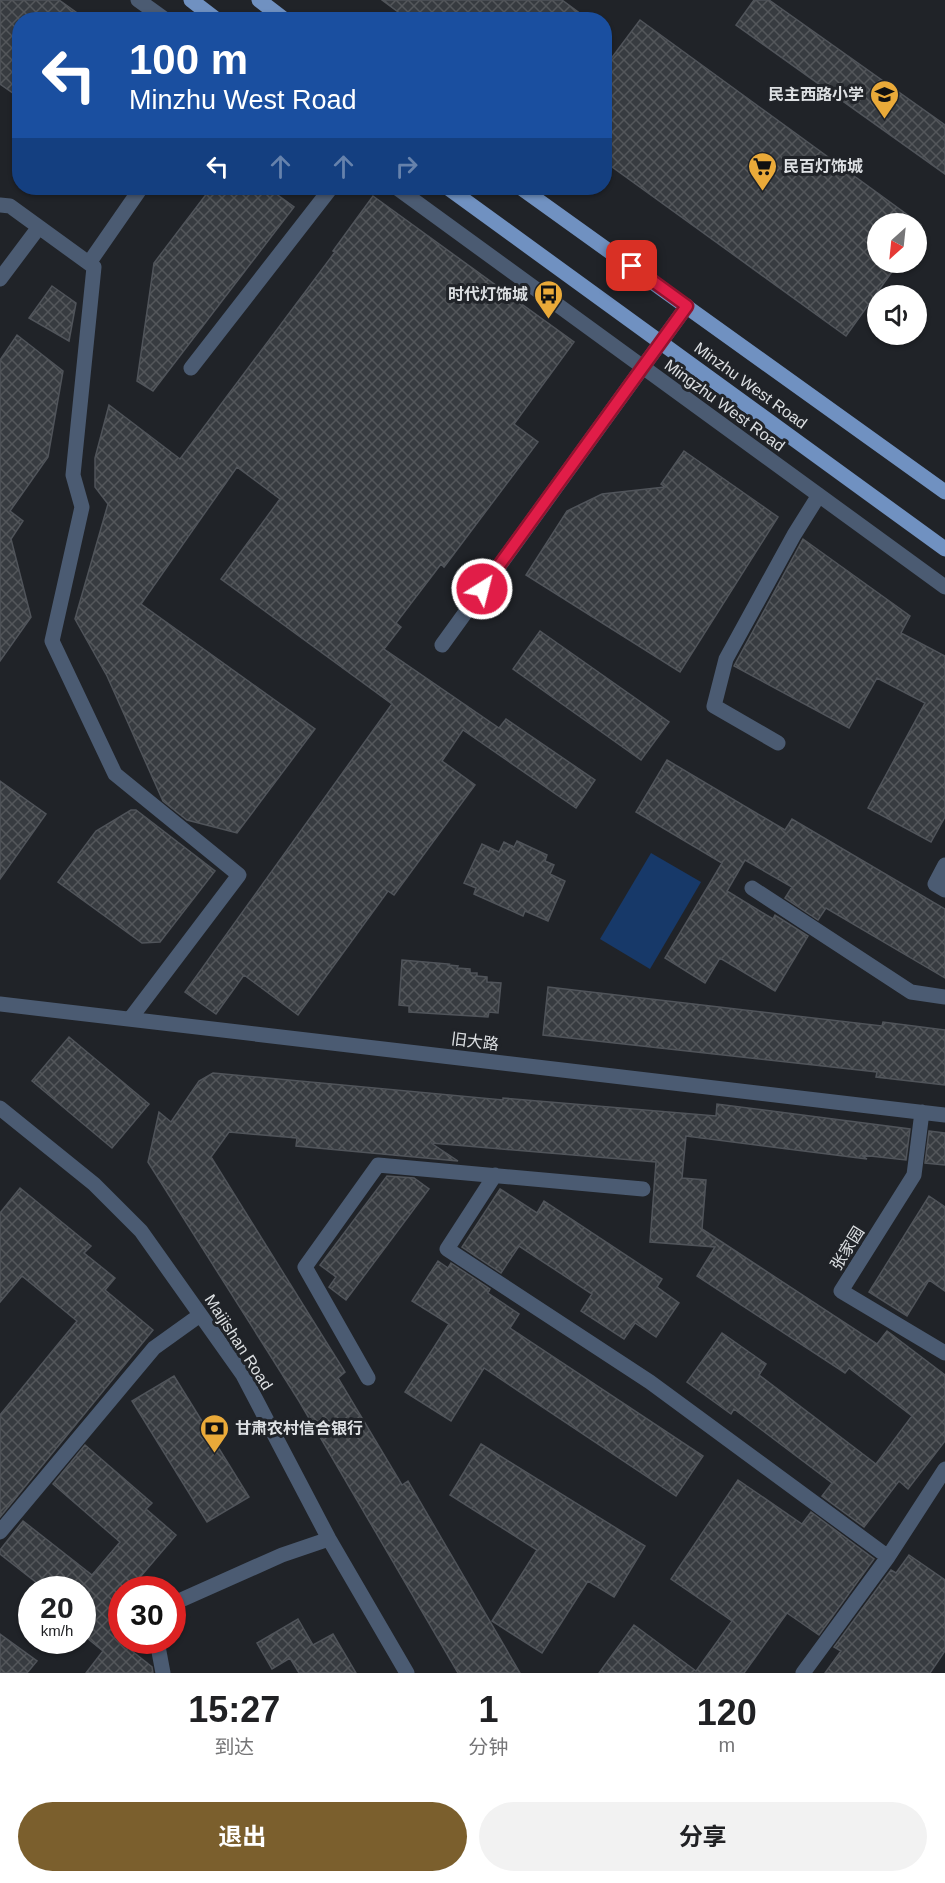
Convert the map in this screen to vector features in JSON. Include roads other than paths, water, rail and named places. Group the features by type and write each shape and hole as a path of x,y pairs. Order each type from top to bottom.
{"main road":[{"path":"191,0 207,12"},
{"path":"259,0 275,12"},
{"name":"Minzhu West Road","path":"458,195 945,549"},
{"name":"Minzhu West Road","path":"531,195 945,492"}],"street":[{"path":"138,0 155,12"},
{"path":"89,263 136,195"},
{"path":"191,368 326,195"},
{"name":"Mingzhu West Road","path":"407,195 945,586"},
{"path":"0,204 10,206 94,267 73,475 82,507 52,641 115,774 239,875 130,1019"},
{"path":"0,279 39,227"},
{"path":"442,645 687,306"},
{"path":"778,743 714,706 726,659 794,535 819,495"},
{"path":"945,865 935,884 945,890"},
{"path":"752,888 912,992 945,997"},
{"name":"旧大路","path":"4,1005 945,1115"},
{"name":"Maijishan Road","path":"2,1109 94,1184 141,1231 243,1375 329,1539 407,1673"},
{"name":"张家园","path":"922,1112 914,1175 841,1291 945,1353"},
{"path":"368,1378 305,1267 378,1165 643,1189"},
{"path":"495,1175 447,1249 650,1382 888,1557"},
{"path":"0,1532 154,1348 200,1315"},
{"path":"803,1673 888,1557 945,1469"},
{"path":"186,1598 282,1555 329,1539"},
{"path":"159,1654 163,1673"}],"place":[{"name":"民主西路小学","path":"885,120"},
{"name":"民百灯饰城","path":"762,192"},
{"name":"时代灯饰城","path":"549,320"},
{"name":"甘肃农村信合银行","path":"214,1454"}]}
